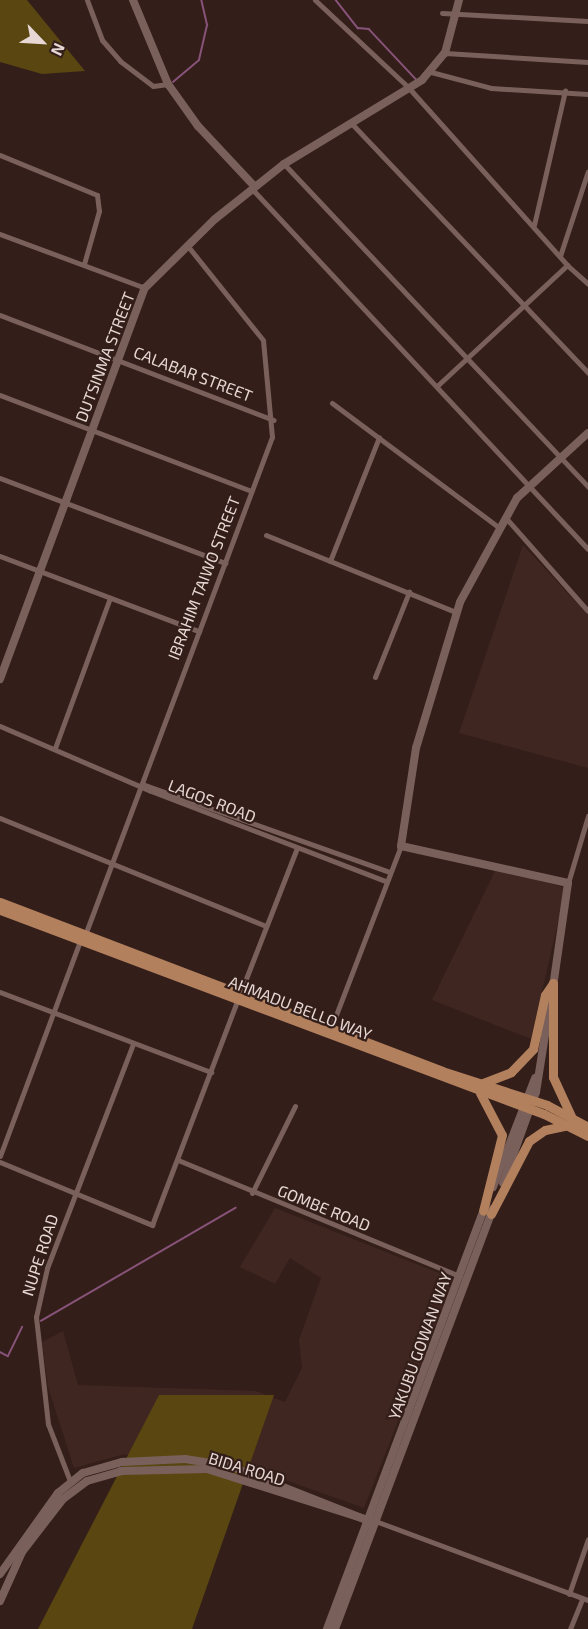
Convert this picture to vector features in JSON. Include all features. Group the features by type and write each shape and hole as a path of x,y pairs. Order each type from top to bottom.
{"main road":[{"name":"AHMADU BELLO WAY","path":"0,902 83,938"},
{"name":"AHMADU BELLO WAY","path":"0,910 83,938 482,1088 545,1109 570,1122 588,1136"},
{"path":"487,1213 502,1135 482,1088 511,1072 533,1049 545,995 554,983"},
{"path":"487,1213 529,1142 545,1130 570,1122 553,1077 554,983"},
{"name":"AHMADU BELLO WAY","path":"239,997 331,1028 482,1088"},
{"name":"AHMADU BELLO WAY","path":"570,1122 588,1126"}],"street":[{"path":"87,0 102,40 120,61 153,86 168,84"},
{"path":"133,0 168,84 198,126 588,549"},
{"path":"315,0 408,87 534,225 567,265 588,284"},
{"name":"DUTSINMA STREET","path":"0,679 145,288 186,244 284,164 353,125 431,72 445,53 459,13 459,0"},
{"path":"442,13 588,21"},
{"path":"445,53 588,62"},
{"path":"431,72 491,88 588,94"},
{"path":"534,225 565,92"},
{"path":"353,125 588,373"},
{"path":"0,154 97,195 99,211 84,264"},
{"path":"284,164 471,358 588,487"},
{"path":"560,256 588,171"},
{"path":"0,234 145,288"},
{"name":"IBRAHIM TAIWO STREET","path":"0,1156 111,861 143,784 251,491 274,420 263,340 186,244"},
{"path":"437,386 471,358 567,265"},
{"name":"CALABAR STREET","path":"0,315 274,420"},
{"path":"0,395 251,491"},
{"path":"332,403 500,528"},
{"path":"331,1028 401,846 416,748 456,612 505,517 529,486 560,455 588,433"},
{"path":"330,561 379,437"},
{"path":"0,478 225,563"},
{"path":"505,517 588,611"},
{"path":"266,536 456,612"},
{"path":"0,556 199,631"},
{"path":"375,676 410,592"},
{"path":"56,748 110,598"},
{"name":"LAGOS ROAD","path":"0,726 297,848 386,881"},
{"path":"143,784 390,872"},
{"name":"YAKUBU GOWAN WAY","path":"335,1629 378,1522 538,1071 554,983 568,883 588,816"},
{"path":"0,818 111,861 264,925"},
{"path":"401,846 568,883"},
{"path":"0,1162 152,1225 264,925 297,848"},
{"path":"0,992 211,1072"},
{"name":"NUPE ROAD","path":"70,1481 48,1424 36,1317 47,1268 133,1044"},
{"path":"252,1193 295,1106"},
{"name":"GOMBE ROAD","path":"178,1160 252,1193 464,1278"},
{"name":"YAKUBU GOWAN WAY","path":"327,1629 464,1278"},
{"name":"BIDA ROAD","path":"0,1574 37,1515 70,1481 122,1462 208,1461 308,1494 368,1521"},
{"name":"BIDA ROAD","path":"0,1601 2,1590 22,1552 63,1499 87,1481 121,1471 207,1469 368,1521 378,1522 585,1600"},
{"path":"569,1594 588,1539"},
{"path":"570,1629 585,1600"}],"shaded area":[{"path":"0,0 27,0 85,71 42,74 0,62"},
{"path":"523,545 588,615 588,768 459,733"},
{"path":"496,869 566,888 531,1039 432,1000"},
{"path":"275,1208 454,1279 364,1508 226,1459 183,1451 121,1455 74,1468 48,1387 42,1342 63,1331 78,1385 256,1391 285,1402 302,1368 299,1340 321,1278 290,1258 275,1284 240,1267"},
{"path":"159,1395 274,1395 192,1629 38,1629"}],"waterway":[{"path":"173,82 199,60 207,25 201,0"},
{"path":"336,0 358,28 369,29 416,79"},
{"path":"41,1321 235,1208"},
{"path":"0,1352 8,1356 22,1327"}]}
